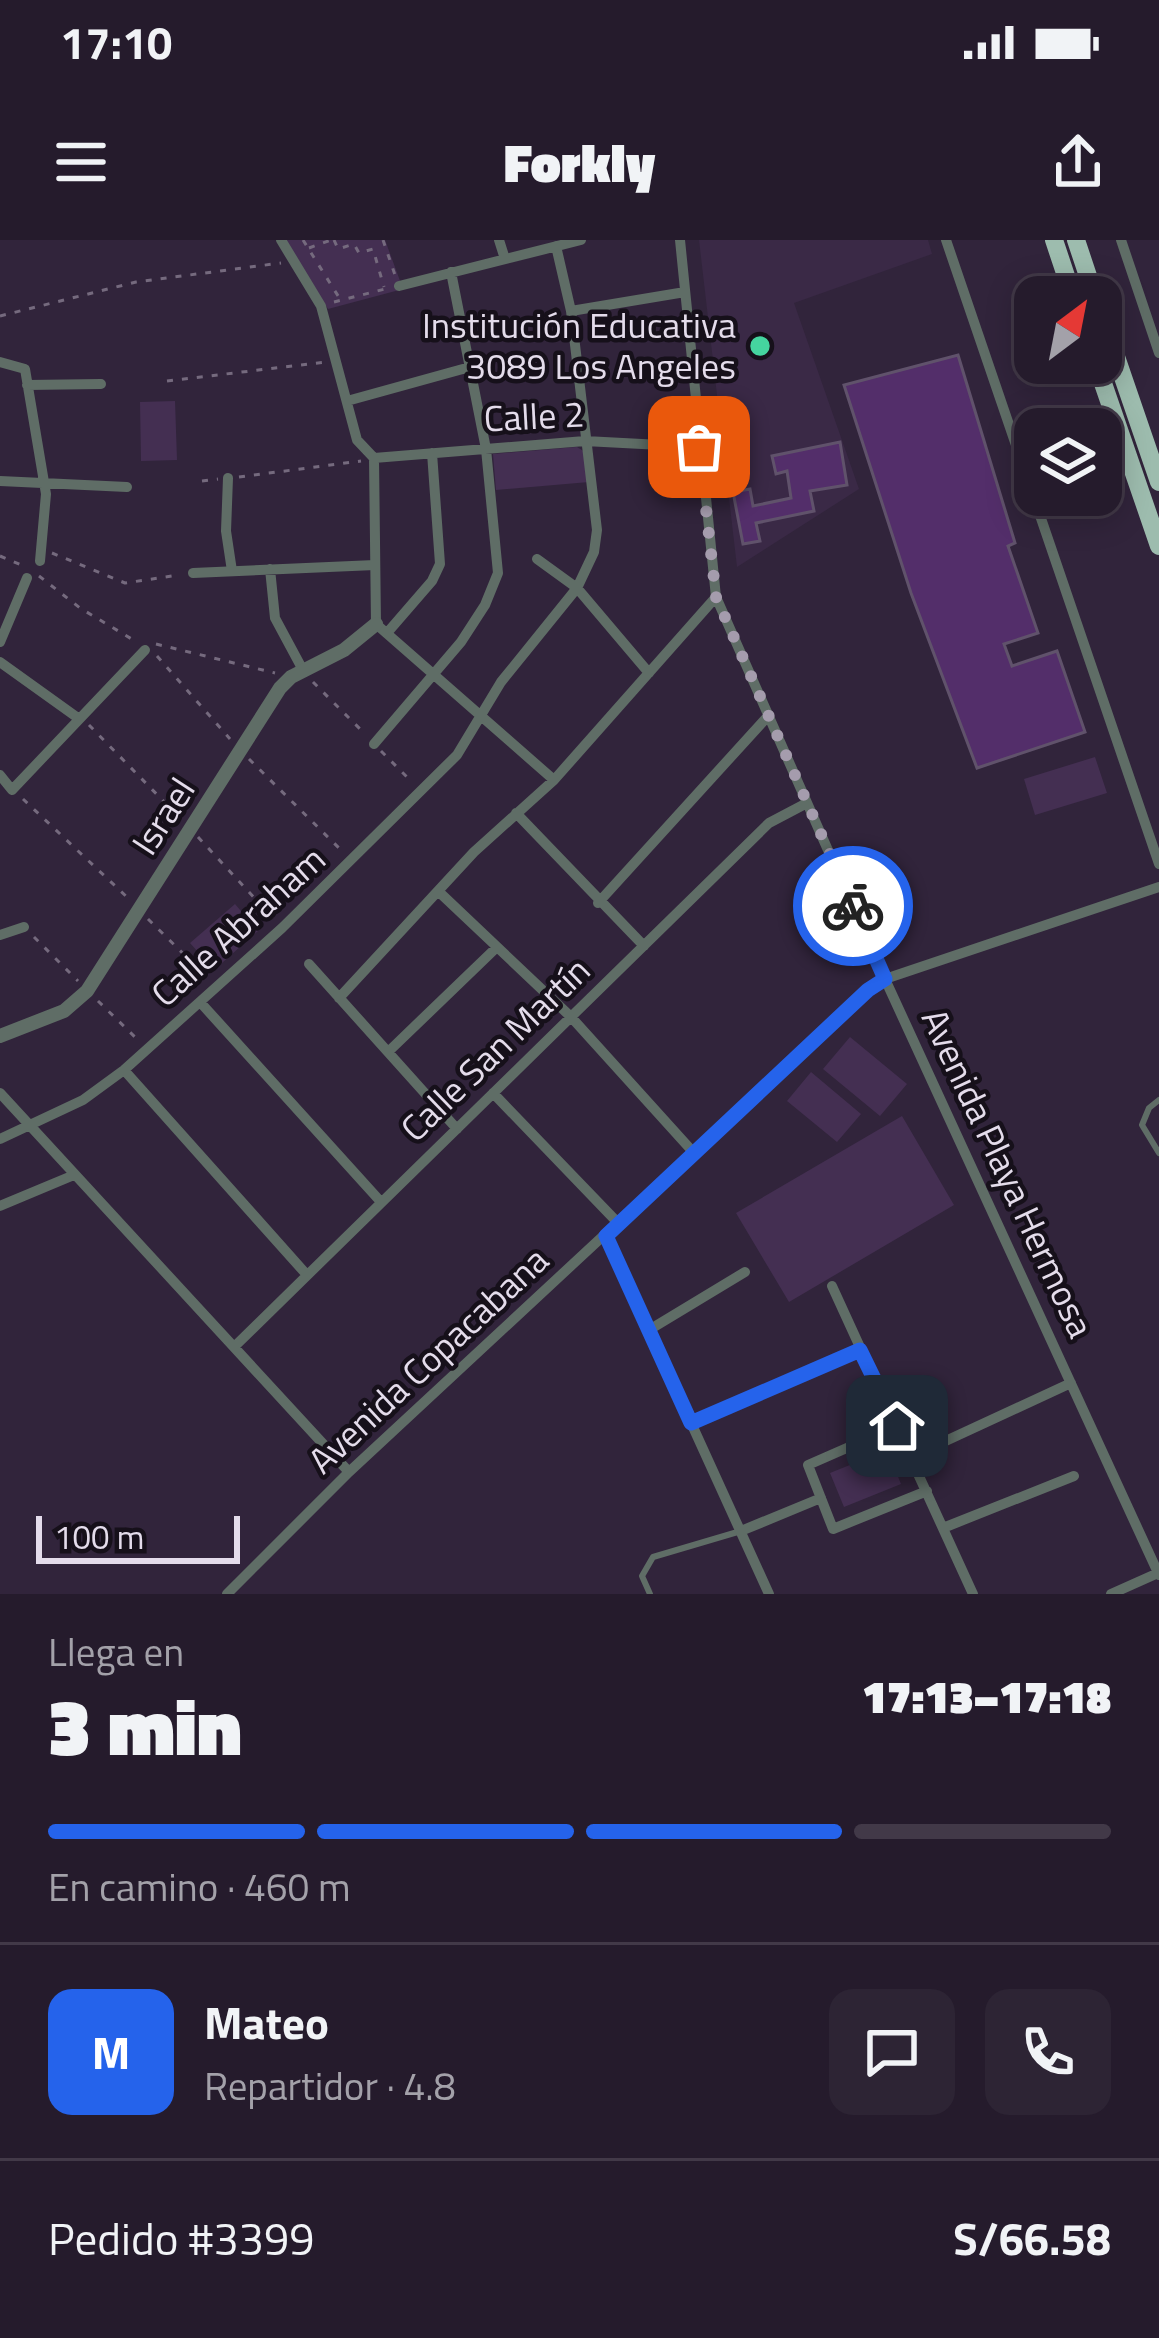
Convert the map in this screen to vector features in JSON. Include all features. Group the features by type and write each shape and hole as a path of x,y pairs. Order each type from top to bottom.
{"highway":[{"path":"1054,240 1066,276"},
{"path":"1076,240 1088,276"},
{"path":"1122,363 1151,432 1159,482"},
{"path":"1103,384 1159,546"}],"street":[{"path":"281,240 321,306 357,440 374,458 375,565 382,628 554,780"},
{"path":"500,240 505,259"},
{"path":"399,286 581,240"},
{"name":"Avenida Playa Hermosa","path":"680,240 716,597 1158,1574"},
{"path":"946,240 1159,864"},
{"path":"1121,240 1159,353"},
{"name":"Calle Abraham","path":"0,1139 83,1100 124,1070 421,792 457,755 480,714 577,588 594,552 597,530 571,311 556,246"},
{"path":"374,743 485,605 498,573 486,449 451,272"},
{"path":"571,311 686,292"},
{"path":"0,362 25,369 46,494 40,554"},
{"path":"347,401 470,367"},
{"path":"27,385 101,384"},
{"name":"Calle 2","path":"374,458 585,441 699,447"},
{"path":"382,628 432,581 440,565 432,453"},
{"path":"228,478 226,531 232,571"},
{"path":"0,482 128,487"},
{"path":"537,559 577,588 649,673"},
{"path":"193,573 375,565"},
{"path":"270,569 275,618 297,674"},
{"path":"0,642 28,578"},
{"path":"339,998 438,891 554,780 716,597"},
{"name":"Israel","path":"0,1036 76,1003 297,674 382,628"},
{"path":"0,775 12,790 145,650"},
{"path":"0,662 78,718"},
{"path":"598,903 769,715"},
{"name":"Calle San Martín","path":"234,1347 769,823 807,803"},
{"path":"516,812 644,946"},
{"name":"Avenida Copacabana","path":"227,1594 349,1472 868,990 885,979 1159,887"},
{"path":"438,891 571,1017 694,1154"},
{"path":"0,935 24,928"},
{"path":"388,1052 496,946"},
{"path":"309,964 457,1129"},
{"path":"200,1002 381,1202"},
{"path":"124,1070 307,1275"},
{"path":"0,1093 349,1472"},
{"path":"493,1093 619,1224"},
{"path":"0,1206 74,1174"},
{"path":"606,1236 770,1594"},
{"path":"649,1330 745,1272"},
{"path":"832,1286 973,1594"},
{"path":"691,1423 860,1350"},
{"path":"911,1456 1071,1383"},
{"path":"897,1426 808,1465 833,1528 927,1491"},
{"path":"944,1528 1073,1476"},
{"path":"741,1531 821,1498"},
{"path":"1112,1594 1158,1574"}],"lane":[{"path":"1159,1100 1142,1125 1159,1154"},
{"path":"650,1594 642,1576 653,1557 741,1531"}],"path":[{"path":"303,240 341,301"},
{"path":"0,316 136,282 293,257 332,240 338,249 354,244 358,253 373,249 385,289"},
{"path":"321,306 399,286 383,240"},
{"path":"167,380 336,361"},
{"path":"202,481 374,458"},
{"path":"40,554 125,583 193,573"},
{"path":"0,556 30,568 80,608 133,640 297,674 421,792"},
{"path":"12,790 217,986"}],"shaded area":[{"path":"286,240 385,240 403,289 328,309"},
{"name":"Institución Educativa 3089 Los Angeles","path":"699,240 928,240 932,254 794,303 859,489 737,567"},
{"path":"175,401 177,460 141,461 140,402"},
{"path":"577,447 585,452 589,482 496,490 493,454"},
{"path":"1095,757 1107,793 1035,815 1024,779"},
{"path":"235,904 258,931 214,970 190,943"},
{"path":"850,1037 907,1084 880,1116 823,1069"},
{"path":"811,1072 861,1114 837,1142 787,1101"},
{"path":"902,1116 954,1205 789,1302 736,1213"},
{"path":"887,1450 901,1484 844,1507 830,1473"}],"building":[{"path":"958,355 1015,543 1008,546 1038,633 1004,644 1012,666 1057,651 1085,732 977,768 911,593 844,385"},
{"path":"840,442 847,485 810,491 814,511 756,523 760,541 743,544 733,492 750,489 753,506 791,498 787,471 776,474 772,456"}],"way so far":[{"path":"699,447 716,597 853,906"}],"place":[{"name":"Institución Educativa 3089 Los Angeles","path":"760,346"}],"route":[{"path":"853,906 885,979 606,1236 691,1423 860,1350 897,1426"}]}
